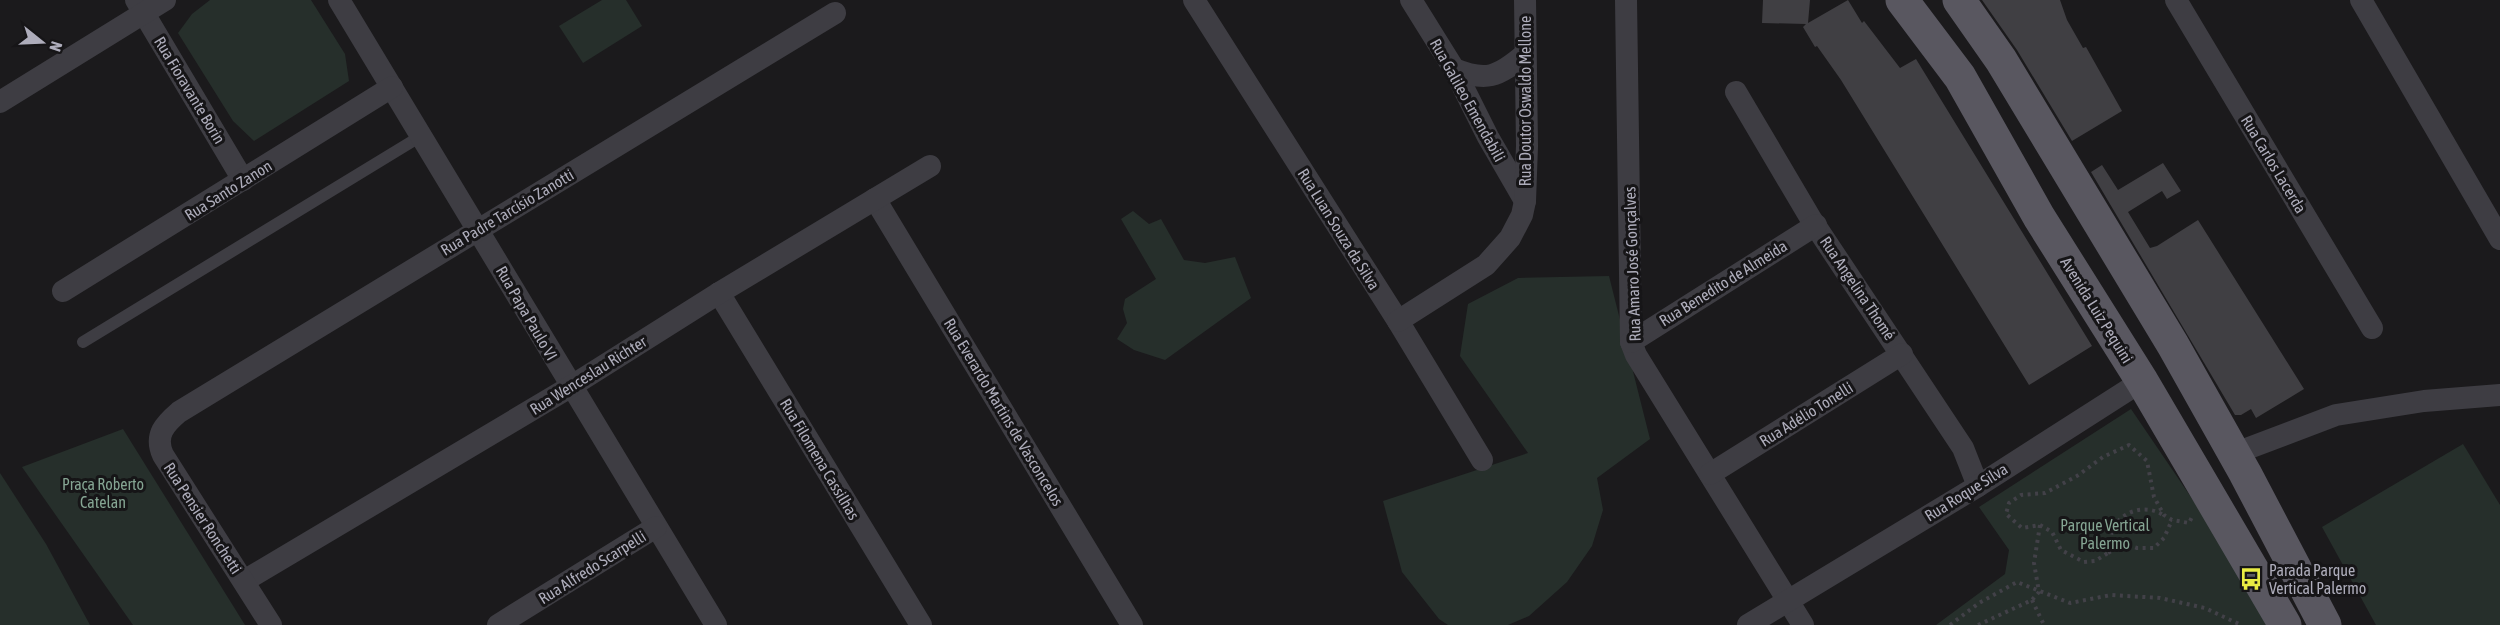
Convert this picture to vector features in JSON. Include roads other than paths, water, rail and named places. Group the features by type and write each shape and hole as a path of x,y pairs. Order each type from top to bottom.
{"main road":[{"name":"Avenida Luiz Pequini","path":"1902,0 1959,77 2039,217 2142,381 2285,625"},
{"path":"1959,0 2001,60 2173,345 2325,625"},
{"path":"2039,217 2048,208 2053,207 2060,210 2157,331 2173,345"}],"street":[{"path":"0,102 140,6 165,0"},
{"name":"Rua Papa Paulo VI","path":"339,0 478,229 570,387 716,625"},
{"name":"Rua Luan Souza da Silva","path":"1194,0 1398,321 1482,460"},
{"name":"Rua Galileo Emendabili","path":"1411,0 1454,69 1488,137 1526,201"},
{"name":"Rua Doutor Oswaldo Mellone","path":"1398,321 1486,265 1510,238 1522,215 1526,201 1527,146 1525,0"},
{"name":"Rua Amaro José Gonçalves","path":"1626,0 1631,342 1636,356 1803,625"},
{"name":"Rua Carlos Lacerda","path":"2176,0 2372,327"},
{"path":"2361,0 2500,239"},
{"name":"Rua Fioravante Borin","path":"140,6 243,180"},
{"name":"Rua Padre Tarcísio Zanotti","path":"179,411 835,13"},
{"path":"1454,69 1471,76 1498,75 1524,55"},
{"name":"Rua Santo Zanon","path":"63,291 392,87"},
{"name":"Rua Angelina Thomé","path":"1736,92 1815,225 1963,448 1978,486"},
{"name":"Rua Wenceslau Richter","path":"244,581 570,387 719,293 930,166"},
{"name":"Rua Everardo Martins de Vasconcelos","path":"875,199 1132,625"},
{"name":"Rua Benedito de Almeida","path":"1631,342 1815,225"},
{"name":"Rua Filomena Cassilhas","path":"719,293 921,625"},
{"name":"Rua Adélio Tonelli","path":"1710,474 1902,354"},
{"name":"Rua Roque Silva","path":"1748,625 1978,486 2142,381"},
{"path":"2233,454 2336,415 2424,401 2500,395"},
{"name":"Rua Pensier Ronchetti","path":"179,411 164,425 159,439 160,448 271,625"},
{"name":"Rua Alfredo Scarpelli","path":"498,625 656,527"}],"lane":[{"path":"84,342 421,136"}],"place":[{"name":"Parada Parque Vertical Palermo","path":"2251,579"}],"park label":[{"name":"Praça Roberto Catelan","path":"103,493"},
{"name":"Parque Vertical Palermo","path":"2105,534"}]}
